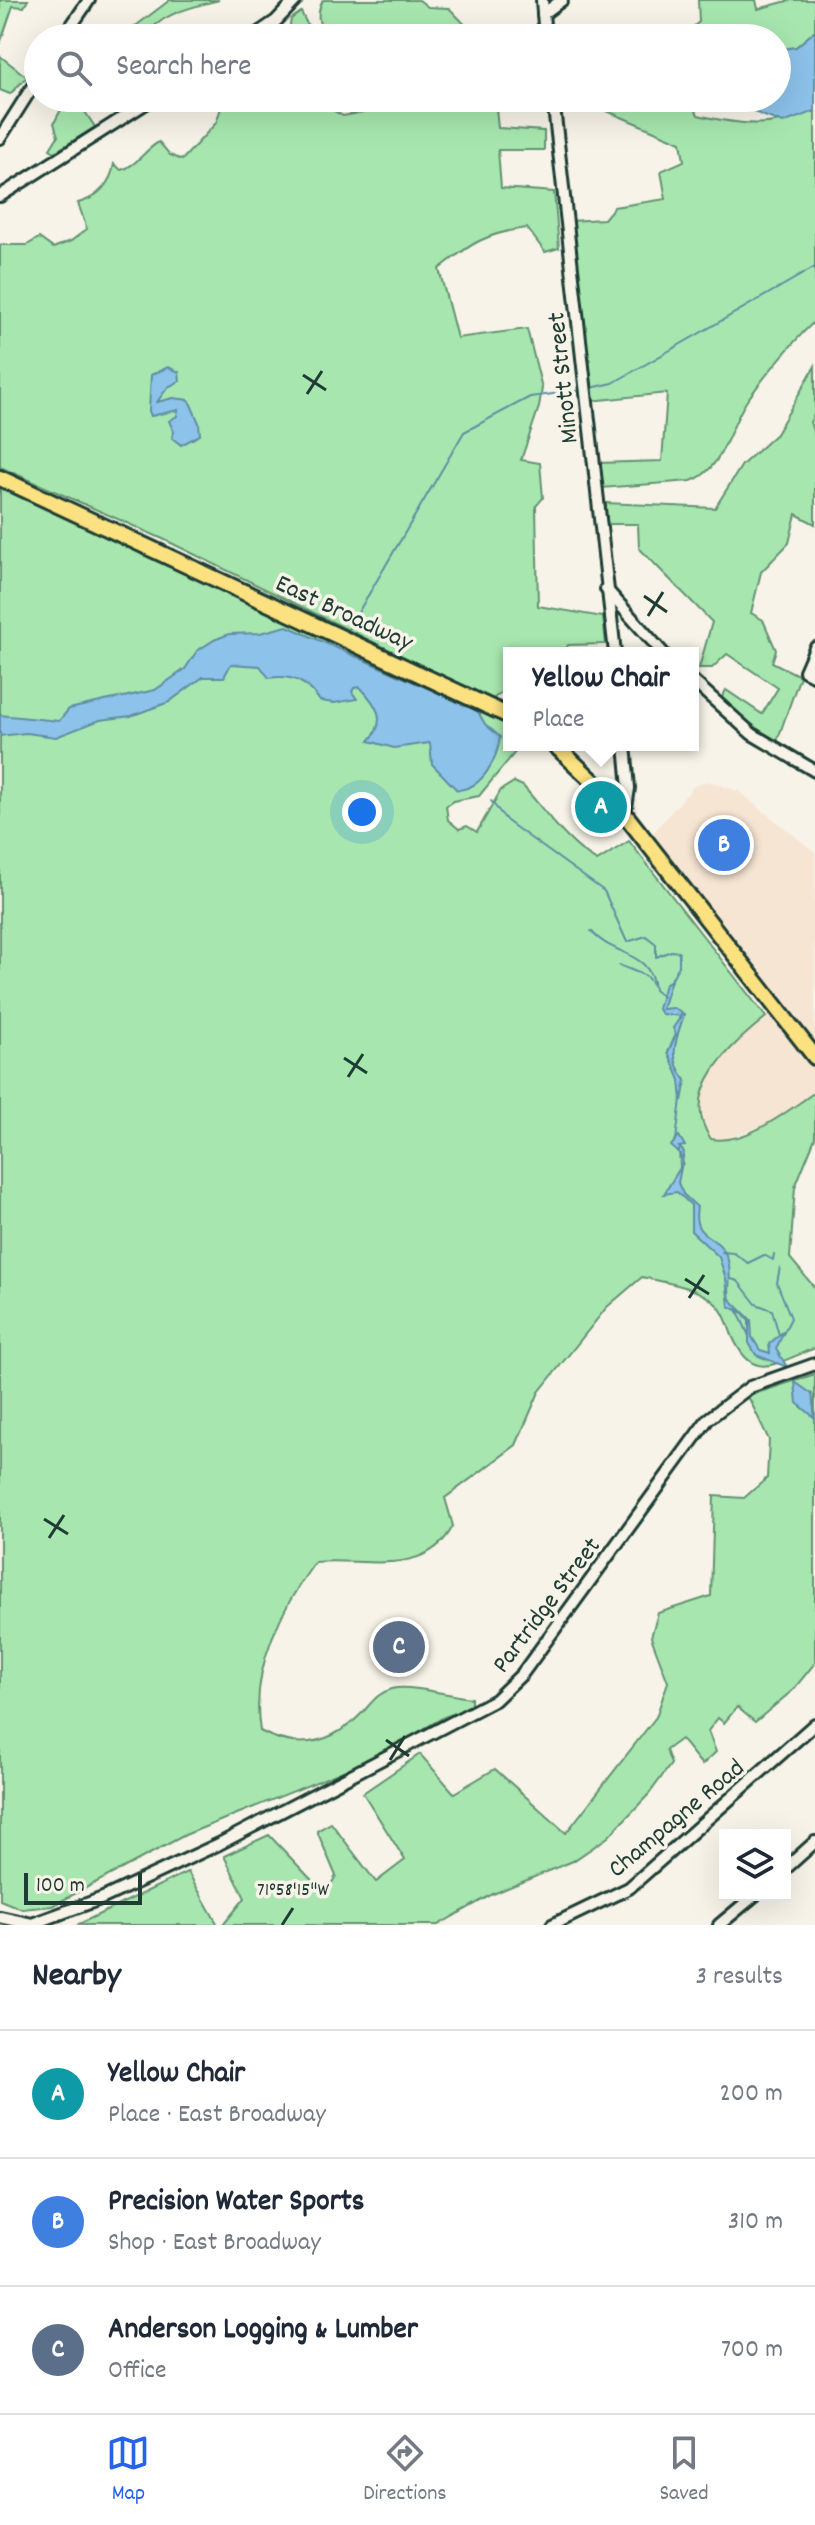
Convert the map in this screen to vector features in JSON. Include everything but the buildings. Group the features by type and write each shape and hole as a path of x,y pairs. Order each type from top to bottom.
{"main road":[{"name":"East Broadway","path":"0,478 503,713"},
{"path":"562,751 592,777 625,814 815,1057"}],"street":[{"path":"73,24 89,0"},
{"path":"272,24 296,0"},
{"path":"542,0 544,24"},
{"path":"543,14 562,0"},
{"path":"0,138 24,100"},
{"path":"0,196 132,112"},
{"name":"Minott Street","path":"555,112 614,647"},
{"path":"606,589 658,647"},
{"path":"815,648 805,671 815,676"},
{"path":"699,686 752,734 814,766"},
{"path":"625,814 629,788 626,751"},
{"name":"Partridge Street","path":"0,1917 32,1924 103,1898 421,1742 495,1700 522,1674 708,1419 750,1387 815,1364"},
{"name":"Champagne Road","path":"552,1925 629,1888 815,1724"},
{"path":"791,1864 815,1842"},
{"path":"719,1925 748,1901"}],"shaded area":[{"path":"707,781 738,791 815,852 815,1092 768,1124 719,1141 711,1139 705,1132 700,1101 704,1089 720,1057 776,1008 646,841 694,786"}],"green space":[{"path":"0,0 28,0 24,7 13,6 0,44"},
{"path":"170,0 219,0 188,9 157,24 138,24"},
{"path":"323,0 419,0 428,7 449,8 464,24 320,24"},
{"path":"698,0 756,0 758,9 791,0 815,0 815,31 796,47 791,48 791,24 697,24"},
{"path":"301,12 307,24 290,24 291,19"},
{"path":"0,56 24,75 24,80 10,94 0,90"},
{"path":"815,111 815,321 746,402 718,458 702,476 691,481 601,488 598,463 662,461 667,393 590,401 570,221 604,219 614,207 666,199 661,171 684,161 681,142 609,112 696,112 698,115 757,124"},
{"path":"60,112 85,112 95,127 55,152 50,149 58,136 54,123"},
{"path":"220,112 336,112 343,116 364,112 496,112 498,128 544,131 544,150 498,150 501,188 554,192 559,248 545,252 527,228 513,230 479,241 439,269 457,338 527,329 542,388 539,407 521,460 540,463 543,498 536,506 538,606 603,617 606,644 503,647 503,690 492,700 163,539 0,467 0,245 27,245 39,238 53,248 71,241 87,229 78,203 102,189 114,164 121,170 127,168 159,142 170,155 182,160 216,123"},
{"path":"815,366 815,413 810,422 815,437 815,524 796,514 789,543 761,572 751,613 763,620 776,650 772,662 800,676 776,744 721,699 726,690 762,714 778,688 727,654 712,668 699,668 712,622 639,548 638,524 607,524 606,503 715,508 742,465 776,434"},
{"path":"0,486 503,722 503,751 516,751 479,796 453,801 446,806 448,820 459,829 467,826 477,832 501,790 514,782 523,786 576,846 597,861 629,841 766,1017 725,1055 705,1086 701,1103 702,1121 711,1139 738,1137 752,1132 815,1092 815,1138 795,1187 790,1258 815,1288 815,1348 776,1364 756,1364 739,1349 722,1311 710,1299 682,1286 642,1277 607,1307 539,1392 516,1445 445,1498 453,1526 441,1543 427,1553 392,1562 315,1562 302,1580 271,1641 264,1663 258,1708 260,1731 274,1738 302,1743 340,1731 379,1695 392,1689 419,1689 471,1698 471,1708 444,1717 373,1759 185,1835 52,1906 22,1909 0,1900"},
{"path":"815,1374 815,1663 793,1690 755,1722 737,1707 724,1723 718,1718 708,1731 716,1752 702,1765 681,1739 666,1750 671,1764 649,1794 608,1837 573,1861 493,1894 438,1925 223,1925 245,1898 224,1856 269,1835 325,1894 336,1876 317,1831 331,1823 376,1882 405,1860 363,1793 420,1754 454,1793 495,1769 566,1833 656,1717 668,1682 651,1637 658,1613 711,1596 714,1496 744,1498 767,1478 769,1440 748,1396"},
{"path":"187,1872 218,1925 77,1925"}],"water":[{"path":"815,31 815,111 783,123 756,113 791,112 791,48"},
{"path":"168,367 179,372 180,381 168,387 157,402 173,398 189,400 199,423 200,435 181,445 172,438 174,432 169,421 177,416 178,410 151,416 149,411 151,375"},
{"path":"287,626 477,710 485,724 500,737 492,763 481,779 457,790 432,764 430,743 394,748 369,741 378,726 378,713 360,687 352,692 357,699 334,703 320,701 299,681 285,677 269,678 260,666 231,664 224,677 203,677 169,702 131,716 100,720 56,737 26,733 0,736 0,715 59,721 69,709 155,690 185,669 197,651 214,640 229,634 260,633"},
{"path":"671,980 662,1009 673,1008 684,1015 675,1048 677,1064 686,1080 682,1101 680,1080 668,1052 676,1034 673,1028 681,1016 662,1014 658,1009 665,984"},
{"path":"679,1136 685,1146 679,1147 684,1152 682,1161 680,1154 671,1146"},
{"path":"681,1166 678,1183 683,1194 697,1207 698,1226 723,1249 727,1257 730,1299 751,1320 752,1337 760,1350 770,1353 769,1344 784,1331 776,1349 787,1367 756,1355 749,1343 749,1321 743,1313 729,1306 726,1279 719,1257 691,1231 691,1205 677,1192 664,1194"},
{"path":"795,1382 812,1394 815,1418 797,1403"}],"waterway":[{"path":"591,388 613,383 815,267"},
{"path":"349,628 464,432 530,397 576,391"},
{"path":"491,801 507,821 604,891 627,942 646,936 656,944 656,957 671,951 679,952 679,965 670,982"},
{"path":"591,931 610,946 639,961 652,977 654,990 663,997"},
{"path":"619,965 646,976 653,985"},
{"path":"676,1140 681,1099"},
{"path":"679,1150 680,1167"},
{"path":"722,1252 734,1253 748,1263 764,1255 773,1260 774,1254"},
{"path":"780,1267 777,1283 791,1318 783,1334"},
{"path":"731,1279 738,1281 756,1304 772,1310 779,1335"},
{"path":"737,1309 749,1336"}],"place":[{"name":"Yellow Chair","path":"601,807"},
{"name":"Precision Water Sports","path":"724,845"},
{"name":"Anderson Logging & Lumber","path":"399,1647"}]}
